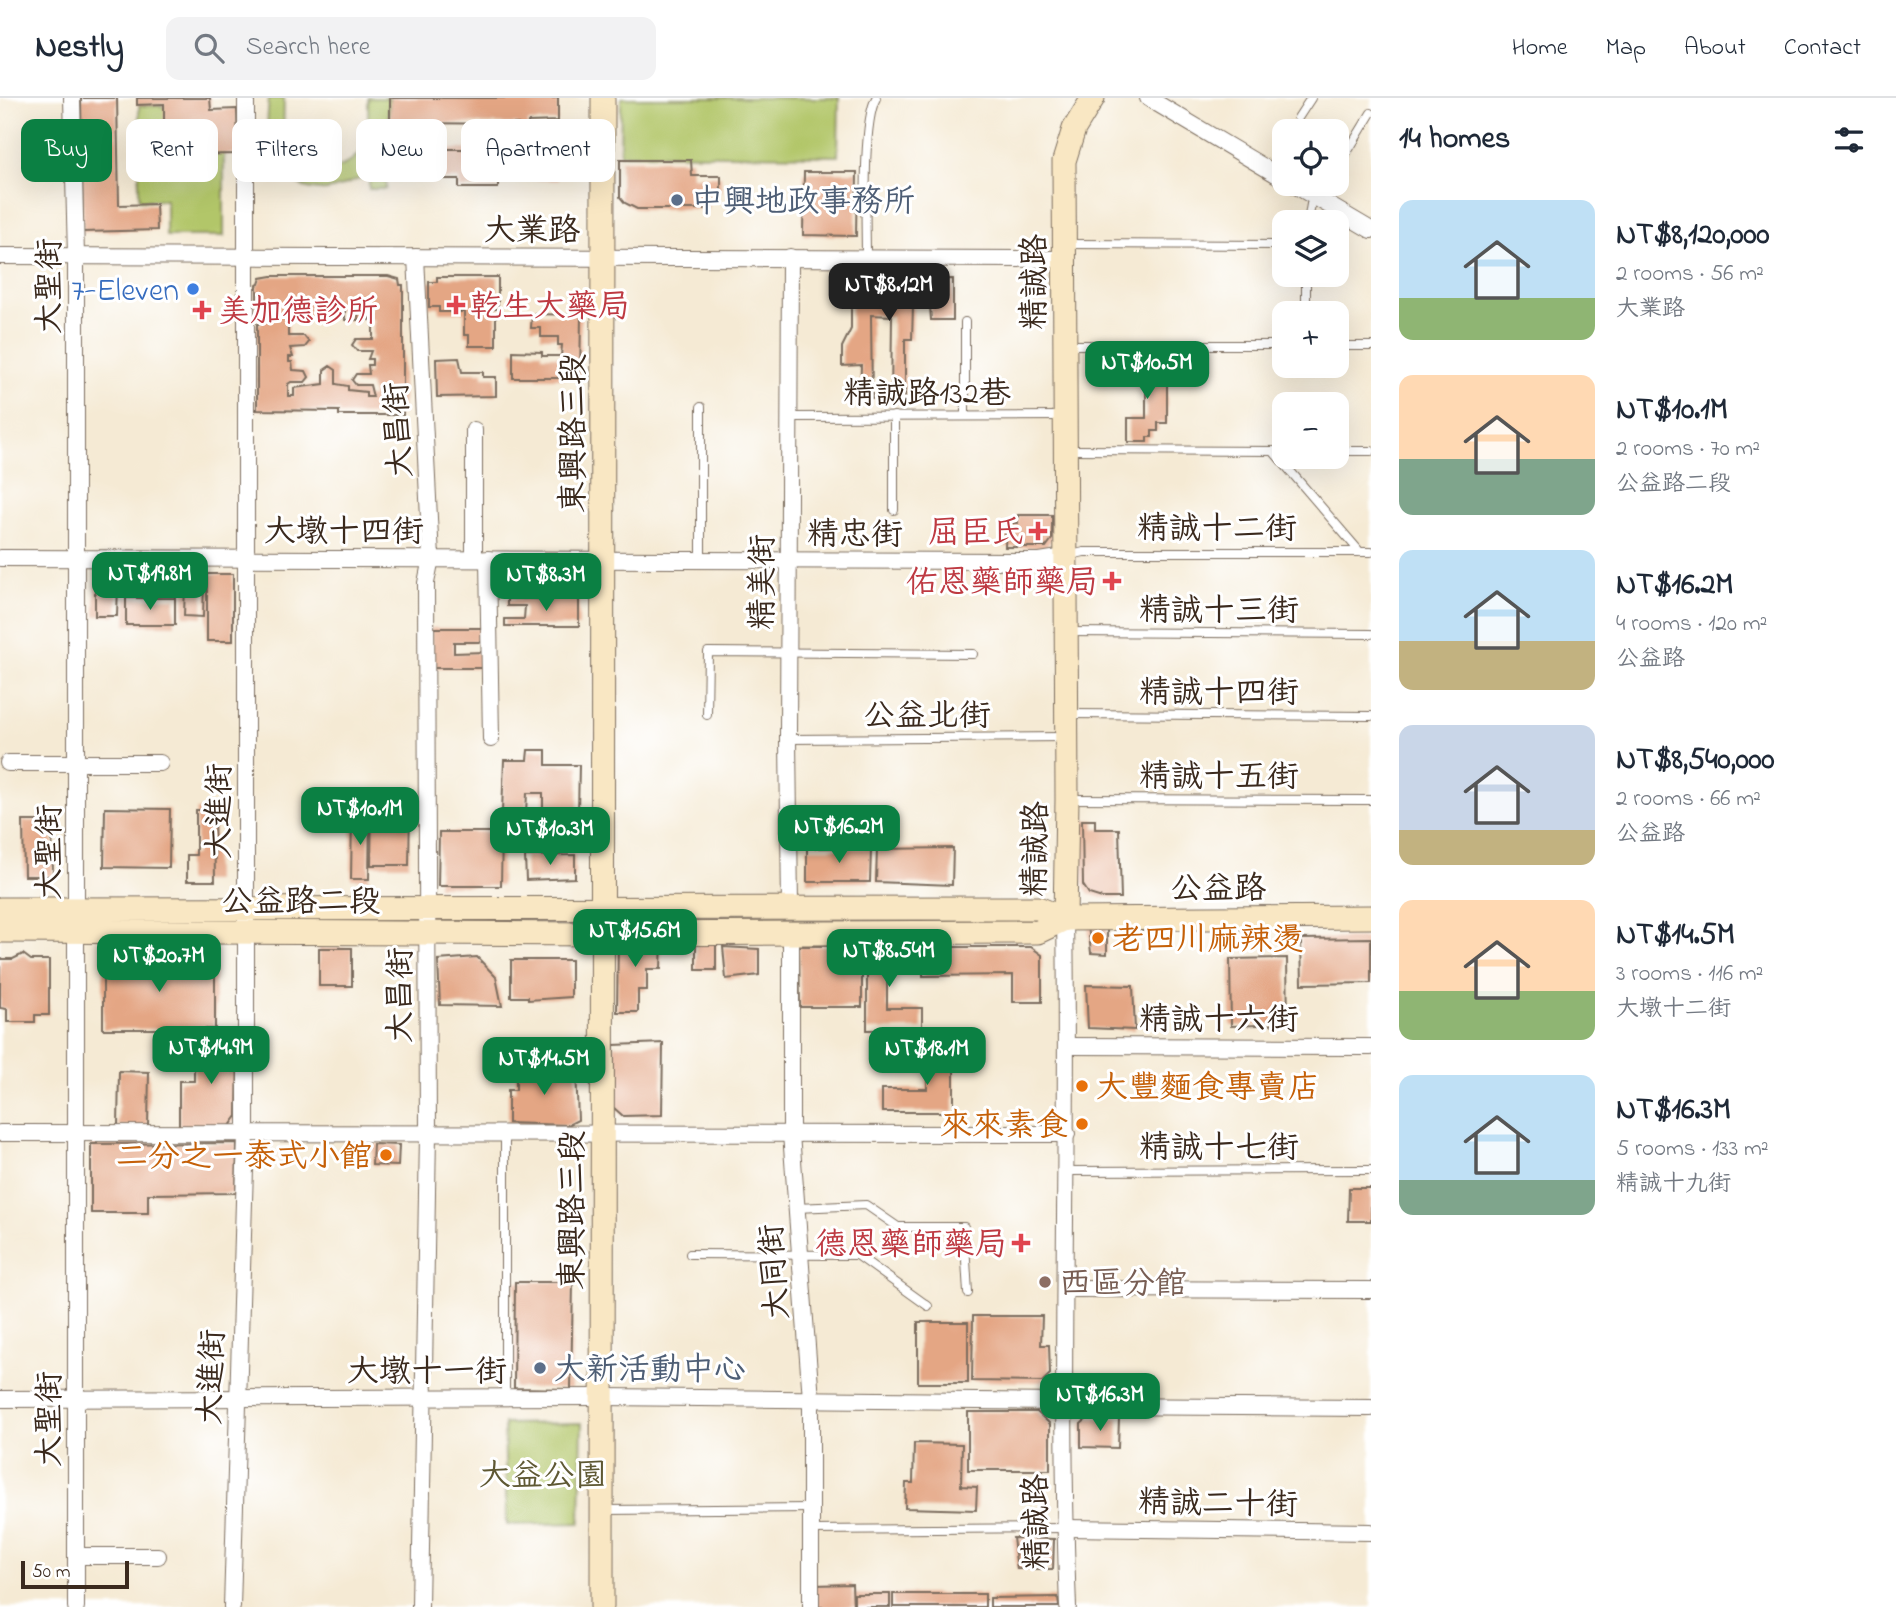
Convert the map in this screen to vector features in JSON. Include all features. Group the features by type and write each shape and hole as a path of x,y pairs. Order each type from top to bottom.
{"street":[{"name":"大聖街","path":"72,98 76,256 76,1607"},
{"name":"大進街","path":"232,1607 246,1133 246,98"},
{"name":"東興路三段","path":"602,1607 603,98"},
{"name":"精誠路","path":"1068,1607 1064,1402 1067,1171 1066,152 1074,129 1093,98"},
{"path":"1148,98 1272,172"},
{"path":"1314,196 1371,230"},
{"name":"大業路","path":"0,256 866,257 1065,251"},
{"name":"大昌街","path":"416,257 431,558 426,583 428,1134 420,1607"},
{"name":"精美街","path":"790,257 790,908"},
{"path":"474,430 491,739"},
{"name":"精忠街","path":"604,559 1040,561 1065,557"},
{"name":"大墩十四街","path":"0,558 604,559"},
{"path":"8,763 160,763"},
{"path":"790,908 791,933"},
{"name":"公益路","path":"603,909 1038,908 1065,919 1371,917"},
{"name":"公益路二段","path":"0,909 76,920 246,921 427,920 603,909"},
{"name":"公益路","path":"603,934 1038,932 1065,919"},
{"name":"公益路二段","path":"0,932 76,920"},
{"name":"公益路二段","path":"427,920 603,934"},
{"name":"大同街","path":"791,933 791,1134 811,1399 811,1607"},
{"name":"精誠十六街","path":"1067,1046 1371,1047"},
{"path":"0,1133 1067,1134"},
{"path":"1065,1289 1371,1290"},
{"name":"大墩十一街","path":"0,1399 603,1397 1064,1402 1080,1406 1371,1408"},
{"name":"精誠二十街","path":"1065,1528 1371,1532"},
{"path":"76,1556 159,1556"}],"lane":[{"path":"866,257 868,133 876,98"},
{"path":"1298,118 1311,98"},
{"path":"1349,149 1371,113"},
{"path":"1310,210 1311,204 1318,198"},
{"path":"1065,251 1272,245"},
{"path":"965,322 965,416"},
{"path":"1065,345 1272,345"},
{"path":"1349,346 1371,346"},
{"path":"701,407 701,561"},
{"name":"精誠路132巷","path":"790,416 1065,416"},
{"path":"894,416 894,510"},
{"path":"1065,450 1272,452"},
{"path":"1349,451 1371,451"},
{"path":"1288,469 1360,552"},
{"name":"精誠十二街","path":"1065,557 1084,552 1371,552"},
{"name":"精誠十三街","path":"1066,632 1371,634"},
{"path":"707,715 708,652 973,654"},
{"name":"精誠十四街","path":"1066,726 1371,716"},
{"name":"公益北街","path":"788,739 1066,726"},
{"name":"精誠十五街","path":"1067,799 1371,800"},
{"path":"505,1134 505,1398"},
{"name":"精誠十七街","path":"1067,1171 1371,1170"},
{"path":"796,1208 866,1205 898,1227 964,1227 968,1293"},
{"path":"690,1254 857,1255 928,1306"},
{"path":"602,1510 811,1508"},
{"path":"811,1530 1065,1528"}],"green space":[{"path":"269,98 284,98 284,119 268,119"},
{"path":"368,98 389,98 388,119 368,119"},
{"path":"621,98 839,98 838,156 620,154"},
{"path":"139,106 162,106 186,119 139,119"},
{"path":"218,146 224,152 224,236 166,236 166,200 139,200 139,182 218,182"},
{"path":"356,157 356,180 327,190 306,188 294,182 342,182 342,165"},
{"path":"369,182 386,182 386,189 369,189"},
{"name":"大益公園","path":"582,1423 580,1523 507,1525 504,1424"}],"building":[{"path":"81,98 117,98 119,205 156,204 157,230 83,232 82,182 112,182 112,119 81,119"},
{"path":"137,98 210,98 211,110 237,109 237,119 232,119 232,154 218,154 218,119 164,119 164,104 137,105"},
{"path":"390,98 558,98 558,119 461,119 461,123 447,123 447,119 390,119"},
{"path":"447,149 461,149 461,182 498,182 498,188 459,188 459,179 447,179"},
{"path":"620,160 691,160 692,176 721,176 721,192 709,192 708,209 637,209 620,197"},
{"path":"804,172 857,172 856,236 803,235"},
{"path":"388,276 399,279 400,285 403,285 403,415 339,415 339,411 257,410 257,324 261,324 261,318 257,318 257,285 261,278","holes":["288,303 302,305 301,320 314,320 314,309 321,308 345,309 345,320 358,320 359,303 372,303 369,320 373,319 373,339 356,339 352,345 357,351 371,351 368,359 372,359 372,365 368,365 369,374 356,374 352,380 356,385 370,385 373,397 366,397 366,392 348,390 348,386 336,384 336,370 330,366 324,370 324,384 294,388 294,396 288,396 288,384 305,382 309,377 306,371 293,370 292,362 289,362 289,357 293,357 290,348 305,347 309,342 304,336 288,336 288,318 291,317"]},
{"path":"437,277 498,277 498,309 488,309 488,314 496,314 496,346 469,346 469,335 464,335 464,312 439,312 439,307 429,307 429,282 437,282"},
{"path":"834,279 872,280 873,304 893,304 893,280 953,279 953,320 931,320 930,306 913,306 912,339 905,339 905,403 891,403 892,316 871,315 872,398 860,398 861,365 842,366 842,347 851,329 851,304 833,301"},
{"path":"532,314 581,315 580,378 513,378 513,351 561,356 562,345 558,345 558,337 541,337 541,328 531,328"},
{"path":"459,358 462,372 483,372 483,377 496,377 496,396 437,397 436,359"},
{"path":"1125,361 1150,361 1150,370 1157,370 1157,379 1167,379 1167,423 1158,423 1158,431 1152,431 1152,437 1147,437 1147,442 1128,442 1128,418 1146,418 1146,383 1125,383"},
{"path":"1018,515 1052,515 1052,539 1046,547 1005,547 1006,523 1018,523"},
{"path":"207,574 233,574 233,641 207,641"},
{"path":"95,584 118,585 117,616 95,616"},
{"path":"185,584 204,584 203,617 184,616"},
{"path":"126,598 175,598 175,625 126,625"},
{"path":"507,599 579,599 579,626 505,626 505,619 524,619 525,606 507,606"},
{"path":"431,628 488,628 488,642 454,642 454,653 484,652 485,668 432,668"},
{"path":"528,750 546,750 546,765 579,765 578,813 543,812 543,793 527,793 526,813 502,812 504,760 527,760"},
{"path":"372,805 410,805 409,865 371,865"},
{"path":"105,808 170,809 169,868 104,867"},
{"path":"196,810 214,810 215,881 187,881 187,855 196,855"},
{"path":"352,815 370,815 369,879 351,879"},
{"path":"1082,820 1095,820 1095,829 1119,829 1121,898 1102,898 1089,894 1083,885"},
{"path":"23,821 52,821 53,876 24,876"},
{"path":"439,832 502,832 501,886 438,886"},
{"path":"807,848 871,848 870,882 807,882"},
{"path":"953,848 952,885 876,882 877,849"},
{"path":"575,855 575,878 526,880 525,856"},
{"name":"老四川麻辣燙","path":"1088,924 1107,924 1107,954 1091,953"},
{"path":"618,938 662,939 661,969 647,969 647,990 638,990 638,1012 617,1012"},
{"path":"1371,938 1371,983 1302,984 1301,939"},
{"path":"716,939 716,970 696,970 696,940"},
{"path":"799,946 862,946 862,1007 800,1007"},
{"path":"723,947 759,949 759,975 726,979"},
{"path":"867,947 918,947 918,970 887,971 887,1008 922,1008 922,1029 867,1030"},
{"path":"923,947 1031,947 1042,955 1042,1002 1013,1002 1013,975 923,976"},
{"path":"319,948 352,948 352,986 319,986"},
{"path":"23,954 31,960 49,960 49,1015 35,1015 35,1022 7,1022 7,1009 0,1008 0,959 13,959"},
{"path":"477,957 496,977 502,1006 440,1005 438,960"},
{"path":"1287,958 1288,1024 1231,1026 1230,959"},
{"path":"103,960 215,960 215,1029 103,1029"},
{"path":"511,960 571,960 571,997 528,1000 528,997 511,997"},
{"path":"1086,985 1133,986 1135,1030 1088,1028"},
{"path":"194,1041 238,1041 237,1116 229,1127 179,1126 179,1081 194,1081"},
{"path":"663,1043 662,1115 623,1116 613,1107 614,1045"},
{"path":"928,1046 954,1046 954,1112 882,1112 882,1089 927,1089"},
{"path":"516,1067 576,1068 578,1120 568,1125 508,1123 508,1090 516,1090"},
{"path":"119,1071 149,1072 148,1126 118,1126"},
{"path":"237,1143 236,1193 148,1194 148,1213 91,1213 91,1144"},
{"name":"二分之一泰式小館","path":"373,1144 399,1145 398,1166 372,1165"},
{"path":"1349,1188 1371,1188 1371,1221 1348,1221"},
{"path":"515,1282 573,1282 571,1389 514,1388"},
{"path":"973,1316 1042,1316 1041,1345 1049,1345 1050,1374 1042,1382 972,1381"},
{"path":"918,1322 968,1322 968,1383 918,1383"},
{"path":"968,1412 1037,1412 1050,1424 1050,1470 968,1470"},
{"path":"1088,1418 1119,1418 1118,1448 1081,1447 1081,1424"},
{"path":"914,1443 962,1444 961,1486 977,1487 976,1510 905,1508 906,1483 913,1483"},
{"path":"1013,1538 1054,1539 1053,1569 1017,1569"},
{"path":"852,1584 853,1607 815,1607 815,1585"},
{"path":"854,1594 890,1594 890,1607 854,1607"},
{"path":"893,1594 985,1594 985,1607 893,1607"},
{"path":"1058,1597 1059,1607 990,1607 990,1598"}],"place":[{"name":"中興地政事務所","path":"677,200"},
{"name":"7-Eleven","path":"193,289"},
{"name":"乾生大藥局","path":"456,305"},
{"name":"美加德診所","path":"202,310"},
{"name":"屈臣氏","path":"1038,531"},
{"name":"佑恩藥師藥局","path":"1112,581"},
{"name":"老四川麻辣燙","path":"1098,938"},
{"name":"大豐麵食專賣店","path":"1082,1086"},
{"name":"來來素食","path":"1082,1124"},
{"name":"二分之一泰式小館","path":"386,1155"},
{"name":"德恩藥師藥局","path":"1021,1243"},
{"name":"西區分館","path":"1045,1282"},
{"name":"大新活動中心","path":"540,1368"}]}
